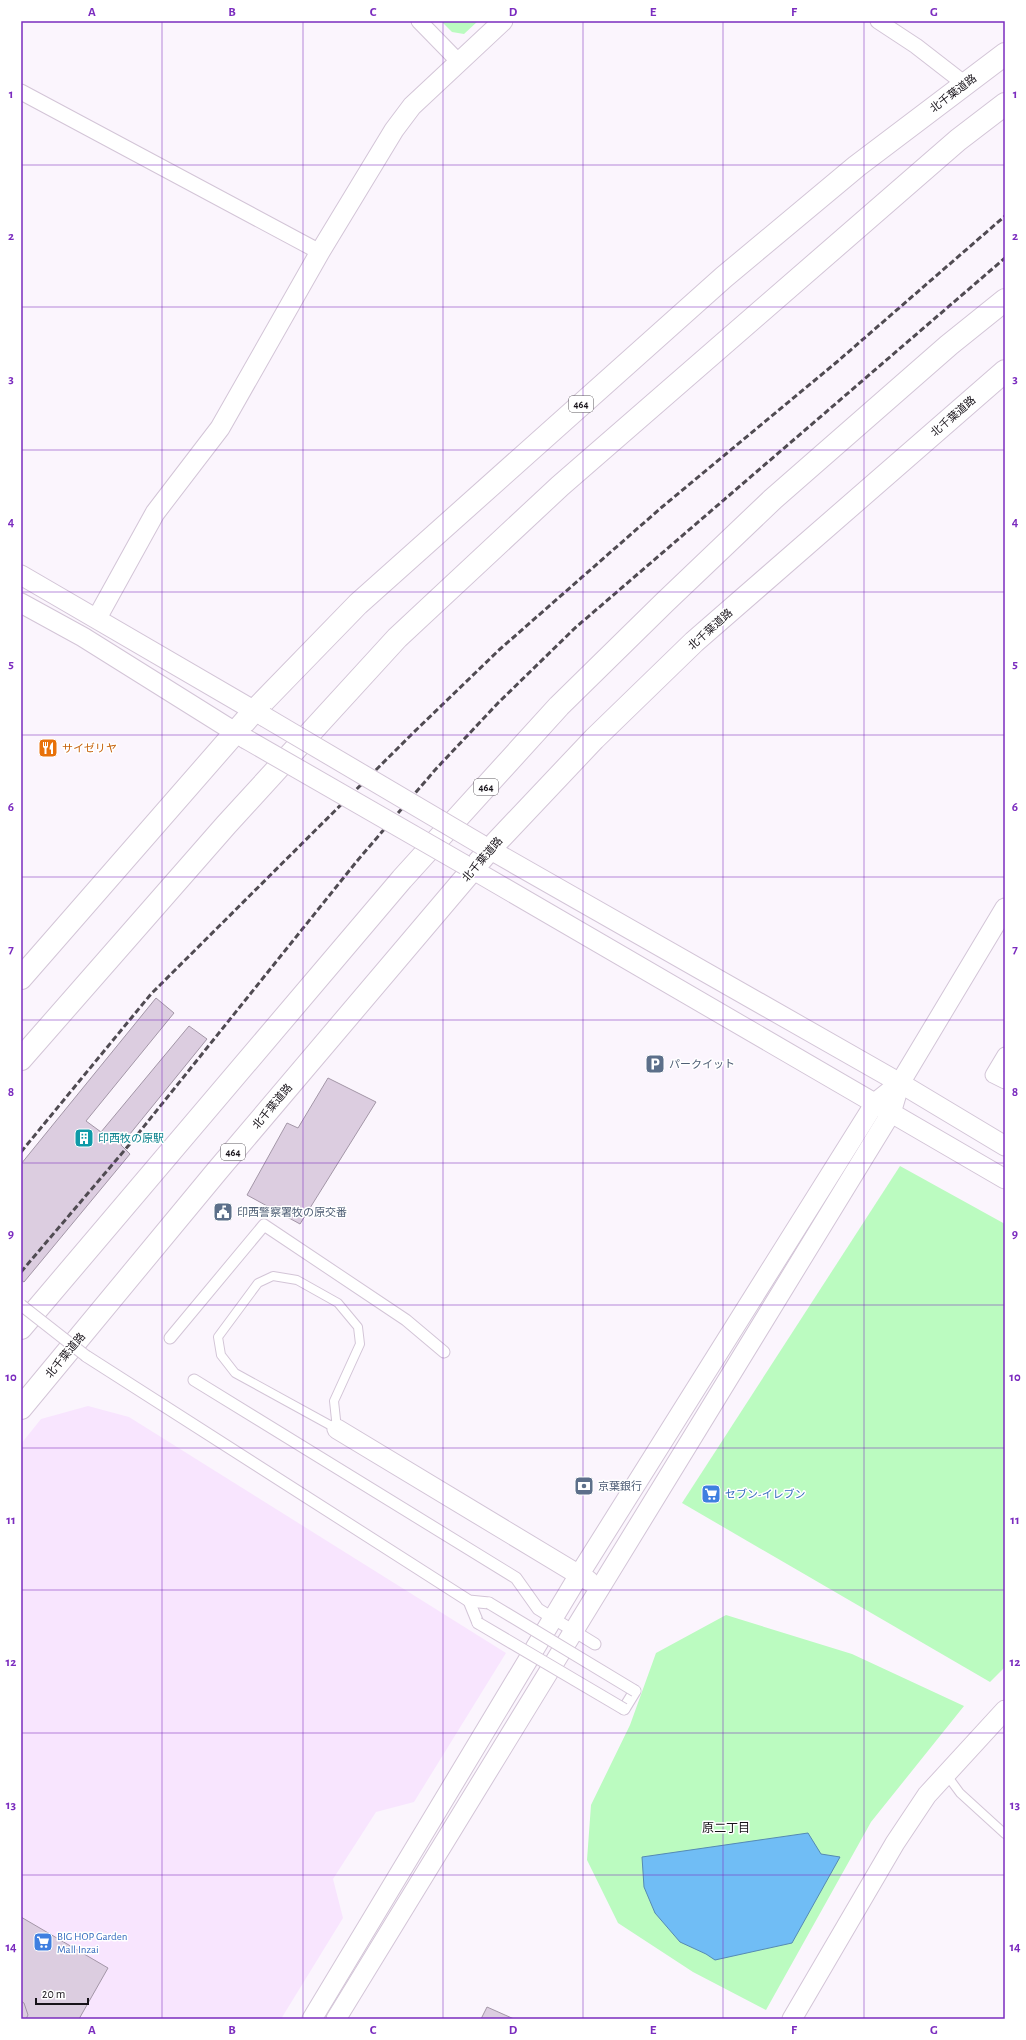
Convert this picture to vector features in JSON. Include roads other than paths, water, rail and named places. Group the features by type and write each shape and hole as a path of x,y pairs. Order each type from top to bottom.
{"highway":[{"name":"北千葉道路","path":"21,978 358,604 724,277 857,166 1005,54"},
{"path":"21,1059 226,825 397,638 566,480 958,140 1005,104"},
{"name":"464","path":"21,1328 397,886 559,706 664,602 773,499 949,345 1005,300"},
{"name":"北千葉道路","path":"21,1408 485,847 694,642 1005,371"}],"street":[{"path":"419,21 459,62"},
{"path":"97,618 155,513 220,428 320,252 394,130 412,106 503,21"},
{"path":"878,21 916,46 965,84"},
{"path":"21,92 320,252"},
{"path":"21,575 97,618 485,847 900,1083 1005,1146"},
{"path":"21,603 83,637 240,736 469,867 1005,1179"},
{"path":"312,2019 579,1575 900,1083 1005,908"},
{"path":"1005,1056 993,1075 1005,1081"},
{"path":"336,2019 600,1588 883,1108"},
{"path":"170,1338 264,1225 406,1320 444,1352"},
{"path":"21,1305 86,1356 470,1602 489,1603 635,1691 624,1709 478,1622 470,1602"},
{"path":"194,1380 516,1578 538,1609 595,1644"},
{"path":"337,1429 600,1588"},
{"path":"792,2019 895,1843 927,1795 1005,1710"}],"lane":[{"path":"273,1276 297,1280 338,1303 358,1327 360,1344 334,1401 337,1429 235,1373 221,1355 218,1338 258,1282 273,1276"},
{"path":"946,1774 960,1793 1005,1834"}],"water":[{"path":"808,1833 821,1854 840,1857 792,1943 715,1960 706,1954 680,1942 655,1913 644,1887 642,1857"}],"railway":[{"path":"21,1152 151,994 412,734 499,650 662,507 838,361 1005,216"},
{"path":"21,1272 129,1145 357,861 435,770 498,703 575,628 1005,258"}],"place":[{"name":"サイゼリヤ","path":"48,748"},
{"name":"パークイット","path":"655,1064"},
{"name":"印西牧の原駅","path":"84,1138"},
{"name":"印西警察署牧の原交番","path":"223,1212"},
{"name":"京葉銀行","path":"584,1486"},
{"name":"セブン-イレブン","path":"711,1494"},
{"name":"BIG HOP Garden Mall Inzai","path":"43,1942"}],"district":[{"name":"原二丁目","path":"726,1828"}]}
